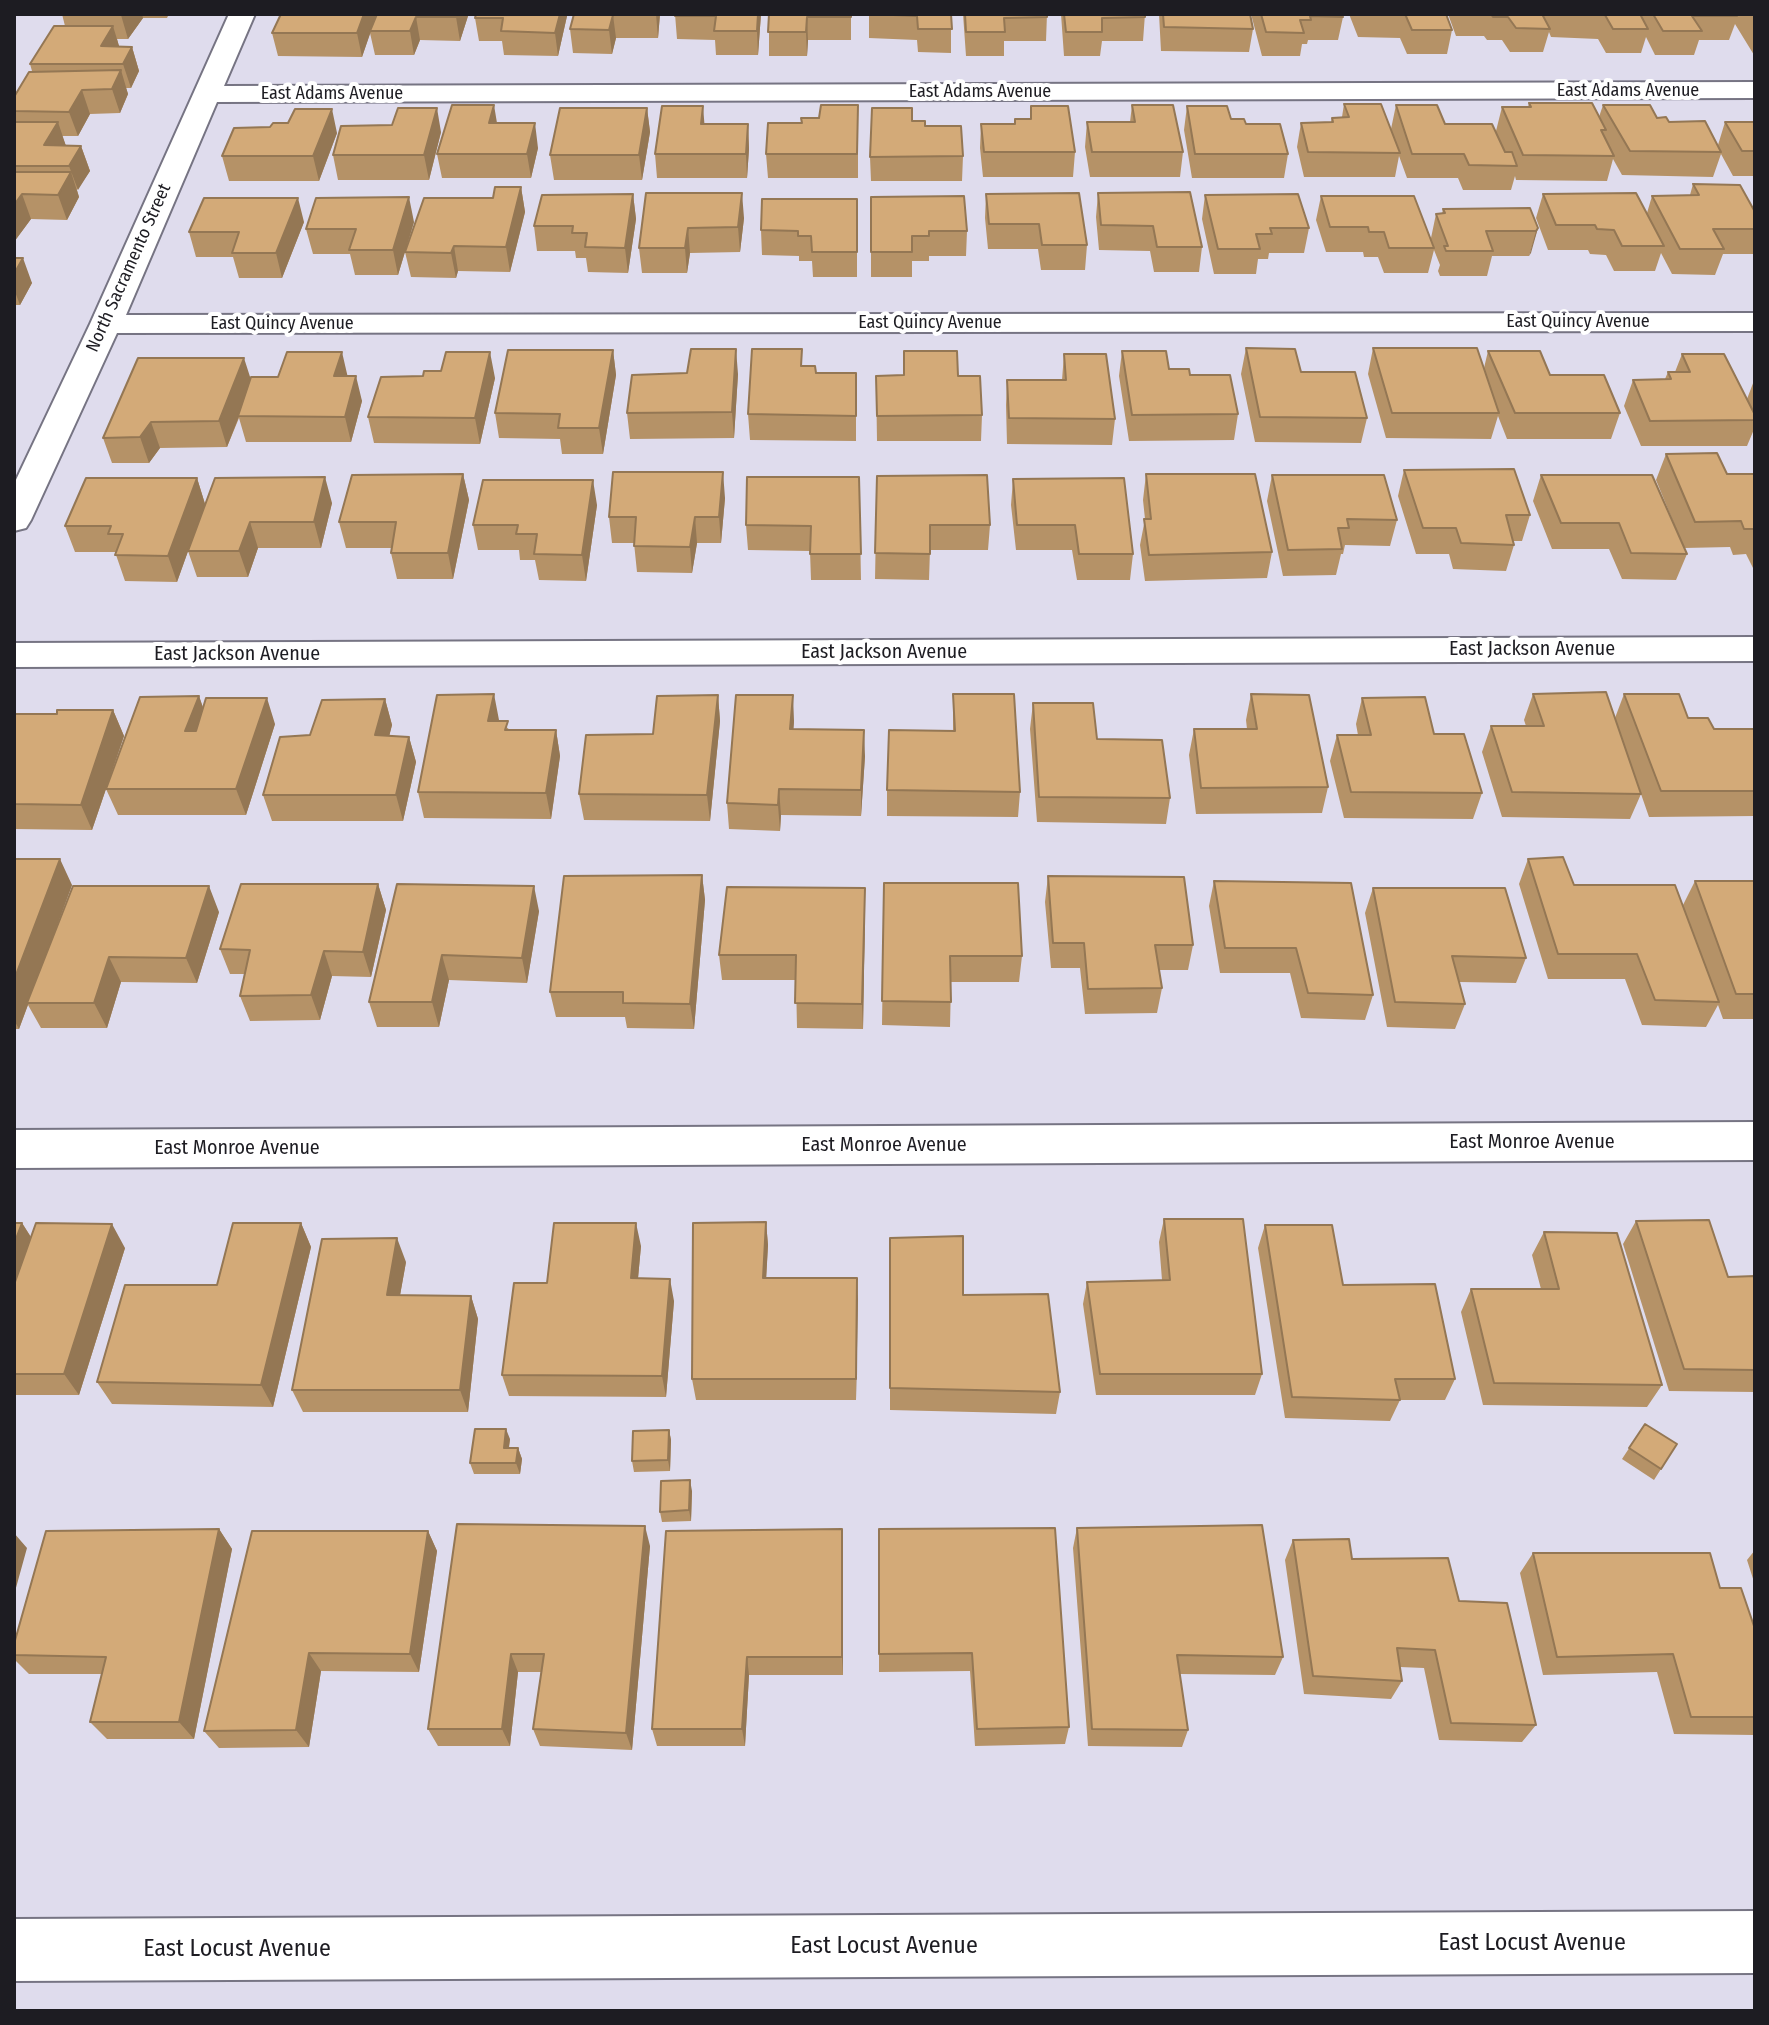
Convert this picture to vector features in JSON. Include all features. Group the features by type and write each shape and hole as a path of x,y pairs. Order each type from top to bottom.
{"street":[{"name":"North Sacramento Street","path":"14,520 106,324 242,14"},
{"name":"East Adams Avenue","path":"205,94 1755,90"},
{"name":"East Quincy Avenue","path":"106,324 1755,322"},
{"name":"East Jackson Avenue","path":"14,655 1755,649"},
{"name":"East Monroe Avenue","path":"14,1149 1755,1141"},
{"name":"East Locust Avenue","path":"14,1950 1755,1942"}],"building":[{"path":"281,14 364,14 357,33 272,33"},
{"path":"377,14 457,14 456,17 416,17 410,31 370,31"},
{"path":"476,14 560,14 555,33 501,31 503,18 475,18"},
{"path":"574,14 656,14 613,15 609,30 570,29"},
{"path":"675,14 758,14 757,31 714,31 716,16"},
{"path":"769,14 851,14 851,17 807,17 806,32 768,32"},
{"path":"869,14 951,14 952,29 918,29 917,16"},
{"path":"965,14 1047,14 1047,17 1004,18 1005,32 966,32"},
{"path":"1064,14 1145,14 1145,17 1102,18 1102,32 1066,32"},
{"path":"1163,14 1250,14 1253,29 1164,27"},
{"path":"1261,14 1342,14 1343,17 1310,16 1311,20 1300,20 1304,33 1266,32"},
{"path":"1405,14 1446,14 1452,30 1412,30"},
{"path":"1491,14 1542,14 1550,29 1516,28 1508,17 1493,17"},
{"path":"1564,14 1640,14 1648,29 1613,29 1605,15"},
{"path":"1653,14 1737,16 1692,16 1702,31 1663,31"},
{"path":"54,26 113,26 101,46 132,47 123,64 30,64"},
{"path":"121,70 112,89 82,90 69,112 14,111 14,97 29,72"},
{"path":"1529,103 1592,103 1606,130 1601,130 1614,156 1523,155 1502,107 1531,107"},
{"path":"1344,104 1381,104 1400,153 1308,152 1301,123 1333,122 1332,118 1349,117"},
{"path":"452,105 494,105 489,123 535,123 527,154 437,154"},
{"path":"821,105 858,105 857,154 766,154 768,123 802,123 801,118 819,118"},
{"path":"1132,105 1173,105 1183,152 1092,152 1087,122 1135,122"},
{"path":"1396,105 1437,105 1445,124 1492,124 1505,152 1512,152 1517,166 1469,165 1464,154 1412,154"},
{"path":"1603,105 1650,105 1657,118 1666,117 1669,122 1705,121 1721,152 1630,151"},
{"path":"662,106 703,106 701,124 748,124 746,154 655,154"},
{"path":"1031,106 1068,106 1075,152 984,152 981,124 1015,124 1015,119 1031,119"},
{"path":"1187,106 1227,106 1231,119 1244,119 1246,124 1280,124 1288,154 1195,154"},
{"path":"398,108 437,108 424,155 333,155 341,126 392,125"},
{"path":"560,108 647,108 639,155 550,155"},
{"path":"872,108 912,108 912,121 925,121 925,126 961,126 963,156 870,157"},
{"path":"295,109 332,109 313,156 222,156 234,128 288,123"},
{"path":"14,122 58,122 44,145 81,146 69,166 14,166"},
{"path":"1725,122 1755,122 1755,151 1742,151"},
{"path":"14,172 71,172 58,195 22,194 14,205"},
{"path":"1693,184 1740,185 1755,212 1755,229 1713,229 1724,249 1680,249 1652,196 1699,195"},
{"path":"495,187 521,187 506,247 454,246 451,253 405,252 424,198 493,198"},
{"path":"1190,192 1202,247 1157,247 1153,226 1101,225 1098,193"},
{"path":"646,193 742,193 738,227 688,228 685,248 639,248"},
{"path":"1079,193 1087,245 1042,245 1039,224 989,224 986,194"},
{"path":"1636,193 1664,246 1622,246 1614,230 1597,229 1595,225 1556,225 1543,194"},
{"path":"633,194 625,248 585,247 587,233 572,233 573,226 534,226 542,195"},
{"path":"1298,194 1309,228 1270,228 1272,234 1256,234 1260,249 1218,249 1205,195"},
{"path":"964,196 967,231 929,231 929,236 912,236 912,252 871,252 871,197"},
{"path":"1321,196 1414,196 1434,248 1389,248 1384,232 1369,232 1368,227 1330,227"},
{"path":"409,197 393,250 349,250 356,229 306,229 316,198"},
{"path":"204,198 298,198 276,253 232,253 239,232 189,232"},
{"path":"762,199 857,199 857,252 812,252 811,236 798,236 798,231 761,230"},
{"path":"1530,208 1538,228 1536,231 1486,231 1493,251 1446,251 1444,246 1448,246 1436,214 1445,213 1443,209"},
{"path":"14,258 23,258 14,274"},
{"path":"1246,348 1295,349 1301,372 1355,372 1367,418 1260,417"},
{"path":"1373,348 1477,348 1499,413 1392,413"},
{"path":"691,349 736,349 732,412 627,413 632,375 687,373"},
{"path":"752,349 802,349 801,366 815,366 816,373 856,373 856,416 748,414"},
{"path":"508,350 613,350 599,428 558,428 560,414 495,413"},
{"path":"904,351 957,351 958,376 980,376 982,415 877,416 876,376 904,375"},
{"path":"1122,351 1166,351 1169,369 1189,369 1190,375 1230,375 1238,414 1132,415"},
{"path":"1488,351 1540,351 1550,375 1604,375 1620,413 1515,413"},
{"path":"287,352 342,352 334,376 356,376 345,417 238,416 251,377 278,377"},
{"path":"446,352 490,352 475,418 368,417 381,377 423,376 424,371 441,371"},
{"path":"1064,354 1106,354 1115,419 1009,418 1007,380 1066,380"},
{"path":"1682,354 1724,354 1755,420 1650,421 1633,380 1671,379 1668,372 1690,372"},
{"path":"138,358 244,358 219,421 151,422 140,437 103,438"},
{"path":"1717,453 1727,474 1755,474 1755,529 1744,529 1741,521 1695,522 1666,454"},
{"path":"1514,469 1530,515 1506,515 1514,545 1461,543 1456,528 1423,528 1404,470"},
{"path":"613,472 723,472 719,517 695,517 690,547 634,546 636,517 609,517"},
{"path":"463,474 448,553 391,553 396,522 339,522 352,475"},
{"path":"1146,474 1255,474 1272,552 1149,555 1144,519 1151,519"},
{"path":"987,475 990,525 930,525 930,554 875,553 877,476"},
{"path":"1272,475 1384,475 1397,520 1347,519 1349,528 1338,528 1342,549 1288,550"},
{"path":"1541,475 1652,475 1687,554 1631,553 1619,523 1561,523"},
{"path":"325,477 314,522 250,522 239,551 188,551 215,478"},
{"path":"747,477 859,477 861,554 810,554 811,526 746,525"},
{"path":"86,478 197,478 168,556 115,555 123,534 108,534 111,526 65,526"},
{"path":"1124,478 1133,554 1079,554 1075,525 1017,525 1013,479"},
{"path":"483,480 593,480 582,555 534,554 537,534 516,534 518,525 473,525"},
{"path":"1606,692 1641,794 1512,792 1491,726 1544,726 1533,694"},
{"path":"494,694 488,721 508,721 505,730 556,730 546,793 418,792 437,695"},
{"path":"953,694 1014,694 1020,792 887,790 889,730 955,731"},
{"path":"1251,694 1309,695 1328,787 1201,788 1194,729 1257,729"},
{"path":"1624,694 1679,694 1688,718 1708,718 1714,729 1755,729 1755,791 1661,791"},
{"path":"718,695 707,795 579,794 586,735 653,734 657,696"},
{"path":"736,695 793,695 790,729 864,730 861,790 779,789 778,805 727,803"},
{"path":"199,696 185,731 196,731 206,698 267,698 236,789 106,789 140,697"},
{"path":"1425,697 1434,734 1464,734 1482,793 1351,792 1337,735 1371,735 1362,698"},
{"path":"385,699 375,735 409,737 396,795 263,795 280,737 310,735 322,700"},
{"path":"1033,703 1093,703 1097,739 1162,740 1170,798 1039,797"},
{"path":"57,710 113,710 81,805 14,804 14,714 57,714"},
{"path":"1563,857 1574,885 1675,885 1719,1002 1655,1000 1637,954 1558,954 1528,859"},
{"path":"14,859 60,859 14,980"},
{"path":"702,875 690,1004 623,1003 623,992 550,992 564,876"},
{"path":"1048,876 1184,877 1193,945 1155,945 1162,988 1088,989 1084,943 1053,943"},
{"path":"1214,881 1351,883 1373,995 1308,993 1296,948 1225,948"},
{"path":"1695,881 1755,881 1755,994 1736,994"},
{"path":"884,883 1018,883 1022,956 950,956 951,1002 882,1001"},
{"path":"241,884 378,884 363,952 324,951 311,995 240,996 250,950 220,949"},
{"path":"397,884 534,886 522,958 442,955 432,1002 369,1002"},
{"path":"73,886 209,886 186,958 109,957 94,1003 27,1003"},
{"path":"727,887 865,888 862,1004 795,1003 796,955 719,955"},
{"path":"1373,888 1505,888 1526,958 1452,956 1465,1004 1395,1002"},
{"path":"1164,1219 1243,1219 1262,1374 1100,1374 1087,1282 1170,1280"},
{"path":"1709,1220 1728,1277 1755,1276 1755,1370 1684,1369 1636,1221"},
{"path":"766,1222 763,1278 857,1278 856,1379 692,1379 693,1223"},
{"path":"14,1223 22,1223 14,1244"},
{"path":"36,1223 112,1224 64,1374 14,1374 14,1282"},
{"path":"233,1223 301,1223 261,1385 97,1382 125,1285 217,1285"},
{"path":"554,1223 636,1223 631,1278 670,1279 662,1376 502,1375 514,1283 547,1283"},
{"path":"1265,1225 1332,1225 1343,1285 1435,1284 1455,1379 1395,1379 1400,1400 1292,1397"},
{"path":"1544,1232 1617,1233 1662,1385 1494,1383 1471,1289 1559,1289"},
{"path":"963,1236 963,1295 1048,1294 1060,1392 890,1388 890,1238"},
{"path":"397,1238 387,1295 471,1296 460,1390 292,1390 322,1239"},
{"path":"1645,1424 1677,1444 1661,1469 1629,1448"},
{"path":"475,1429 506,1429 504,1448 518,1448 516,1463 470,1463"},
{"path":"669,1430 668,1460 632,1461 633,1431"},
{"path":"690,1480 689,1510 660,1512 661,1481"},
{"path":"457,1524 645,1526 626,1733 533,1729 544,1654 511,1654 502,1729 428,1729"},
{"path":"1262,1525 1283,1657 1177,1655 1188,1730 1092,1729 1077,1528"},
{"path":"1055,1528 1069,1727 977,1729 972,1653 879,1654 879,1529"},
{"path":"219,1529 179,1722 90,1722 106,1657 14,1655 14,1644 46,1531"},
{"path":"842,1529 842,1657 747,1657 742,1729 652,1729 666,1531"},
{"path":"252,1531 428,1531 410,1654 309,1653 296,1730 204,1731"},
{"path":"1349,1539 1352,1559 1448,1558 1459,1601 1507,1603 1536,1725 1451,1723 1435,1650 1397,1648 1402,1681 1313,1676 1293,1540"},
{"path":"1533,1553 1710,1553 1720,1588 1741,1588 1755,1629 1755,1717 1691,1717 1673,1654 1557,1657"}]}
